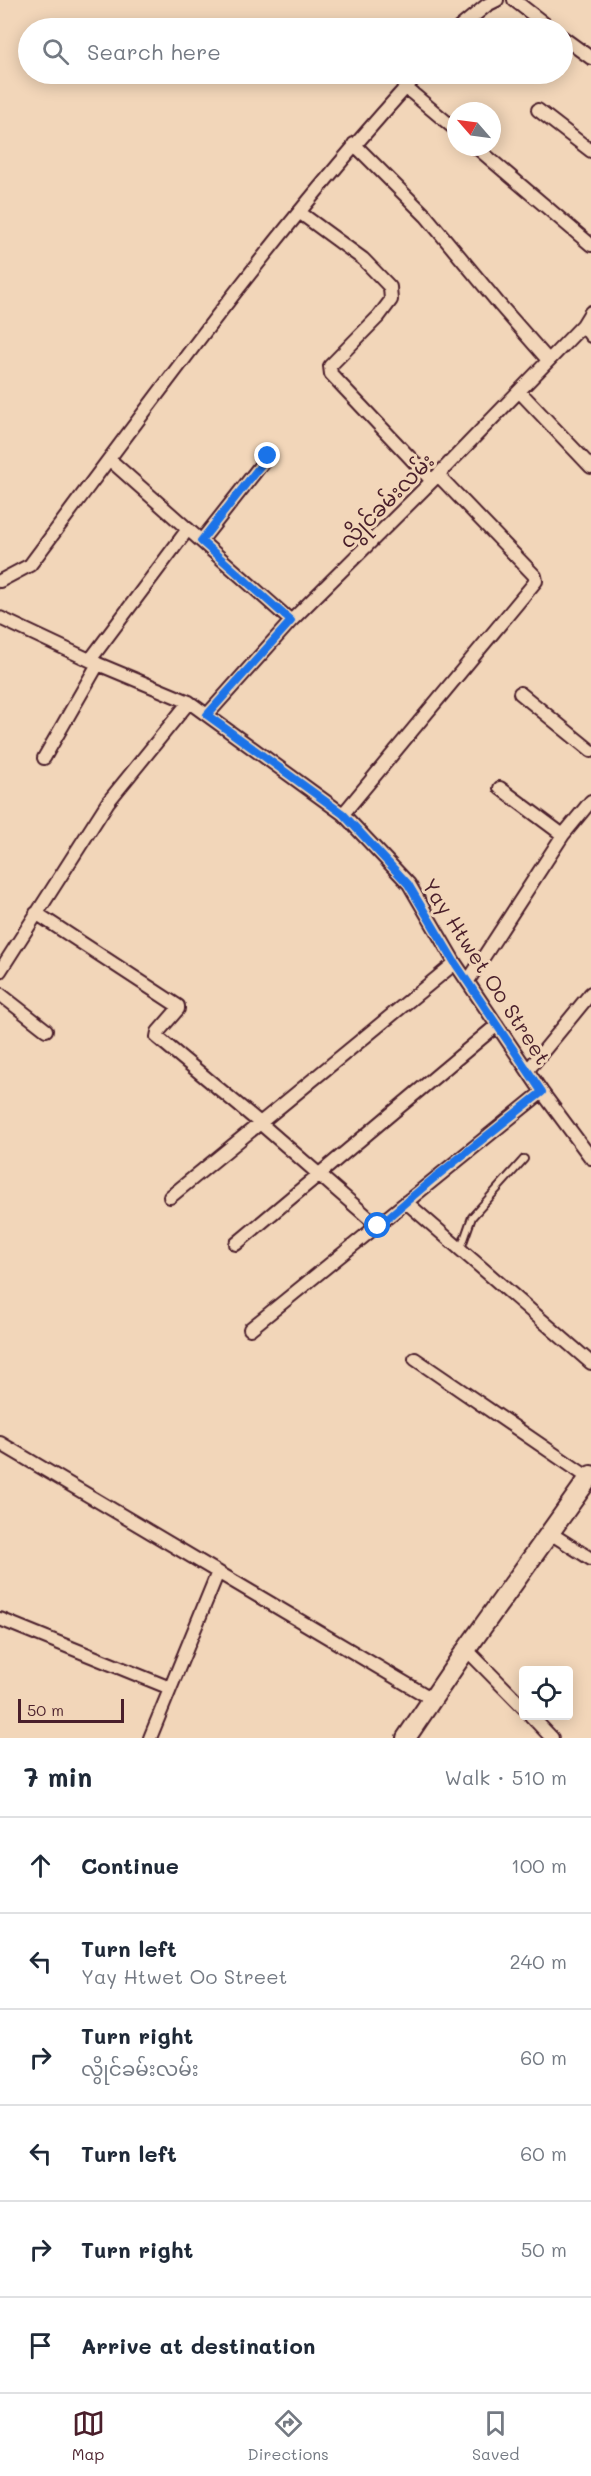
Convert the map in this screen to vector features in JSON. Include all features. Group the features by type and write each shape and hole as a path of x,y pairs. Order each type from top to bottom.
{"street":[{"path":"471,18 497,0"},
{"path":"514,0 537,18"},
{"path":"573,46 591,58"},
{"path":"0,581 30,565 226,304 354,144 408,84"},
{"path":"405,87 447,122"},
{"path":"538,110 591,151"},
{"path":"354,144 426,216 548,360"},
{"path":"487,156 591,245"},
{"path":"299,212 363,259 390,287 391,300 379,316 330,366 331,374 535,576 536,581 343,814"},
{"name":"လွိုင်ခမ်းလမ်း","path":"207,715 291,621 435,478 583,325 591,312"},
{"path":"583,325 591,336"},
{"path":"519,391 591,467"},
{"path":"201,541 268,456"},
{"path":"109,459 291,621"},
{"path":"44,758 94,662 188,529"},
{"name":"Yay Htwet Oo Street","path":"0,618 94,662 189,702 343,814 408,884 455,963 542,1092 589,1151"},
{"path":"520,693 591,751"},
{"path":"0,971 108,802 189,702"},
{"path":"500,788 563,835"},
{"path":"468,981 563,835 591,801"},
{"path":"36,914 178,1006 178,1009 158,1032 157,1037 320,1174 378,1226"},
{"path":"170,1197 455,963"},
{"path":"528,1070 591,993"},
{"path":"0,994 46,1030"},
{"path":"236,1244 497,1025"},
{"path":"250,1329 542,1092"},
{"path":"406,1202 591,1363"},
{"path":"406,1738 466,1649 590,1477 415,1359"},
{"path":"0,1443 432,1699"},
{"path":"550,1533 591,1558"},
{"path":"150,1738 218,1572"},
{"path":"0,1619 170,1688"},
{"path":"466,1649 519,1703"},
{"path":"535,1720 552,1738"}],"lane":[{"path":"460,1251 472,1217 524,1159"}],"route":[{"path":"268,456 201,541 291,621 207,715 343,814 408,884 455,963 542,1092 378,1226"}]}
